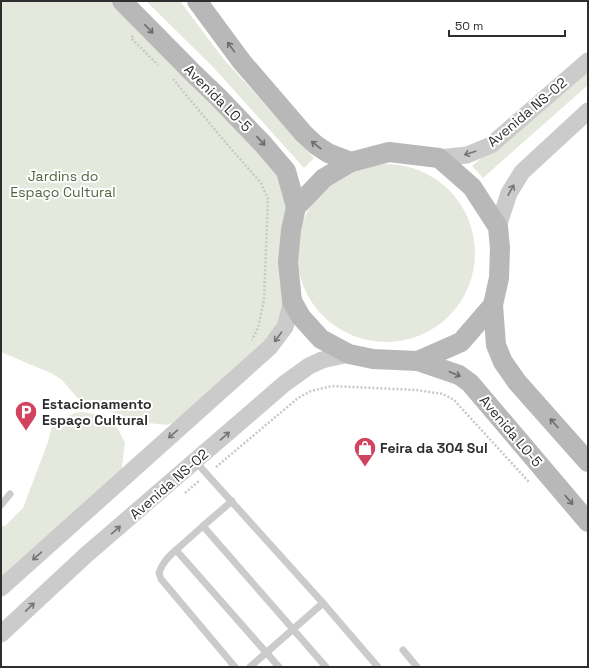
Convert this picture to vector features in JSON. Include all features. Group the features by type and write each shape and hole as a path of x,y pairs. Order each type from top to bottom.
{"main road":[{"name":"Avenida LO-5","path":"122,1 218,97 277,160 286,171 296,207"},
{"path":"198,1 242,62 304,134 328,153 351,162"},
{"path":"494,305 461,342 418,361 373,359 349,354 320,339 301,318 292,301 288,262 291,230 296,207 324,178 351,162 389,152 439,158 472,187 498,227 500,248 499,278 494,305 496,345 503,362 517,382 588,462"},
{"name":"Avenida LO-5","path":"418,361 459,375 470,383 588,522"}],"street":[{"name":"Avenida NS-02","path":"439,158 467,155 491,145 588,61"},
{"path":"498,227 509,193 522,172 588,111"},
{"path":"1,588 270,347 285,327 292,301"},
{"name":"Avenida NS-02","path":"1,634 86,555 284,384 309,366 322,360 349,354"}],"lane":[{"path":"195,461 323,603 378,667"},
{"path":"1,505 10,494"},
{"path":"232,501 168,556 161,566 159,573 161,579 235,667"},
{"path":"203,526 326,667"},
{"path":"176,550 279,667"},
{"path":"250,667 323,603"},
{"path":"403,650 417,667"}],"path":[{"path":"145,25 131,38 161,68"},
{"path":"171,78 261,182 268,199 264,300 258,328 251,342"},
{"path":"183,495 298,398 311,391 332,386 416,390 443,394 454,400 532,485"}],"green space":[{"name":"Jardins do Espaço Cultural","path":"1,1 115,1 283,172 291,207 282,325 189,416 167,425 148,423 81,402 62,380 53,374 1,352"},
{"path":"146,1 180,1 222,57 314,158 304,168 213,67"},
{"path":"588,67 588,85 483,178 472,166"},
{"path":"386,164 403,166 420,171 435,179 449,190 460,204 468,219 473,236 475,253 473,270 468,287 460,302 449,316 435,327 420,335 403,340 386,342 369,340 352,335 337,327 323,316 312,302 304,287 299,270 297,253 299,236 304,219 312,204 323,190 337,179 352,171 369,166"},
{"path":"82,412 107,416 117,427 125,443 121,474 1,582 1,526 5,526 23,508 48,442 53,421 58,421"}],"place":[{"name":"Estacionamento Espaço Cultural","path":"26,432"},
{"name":"Feira da 304 Sul","path":"365,468"}]}
